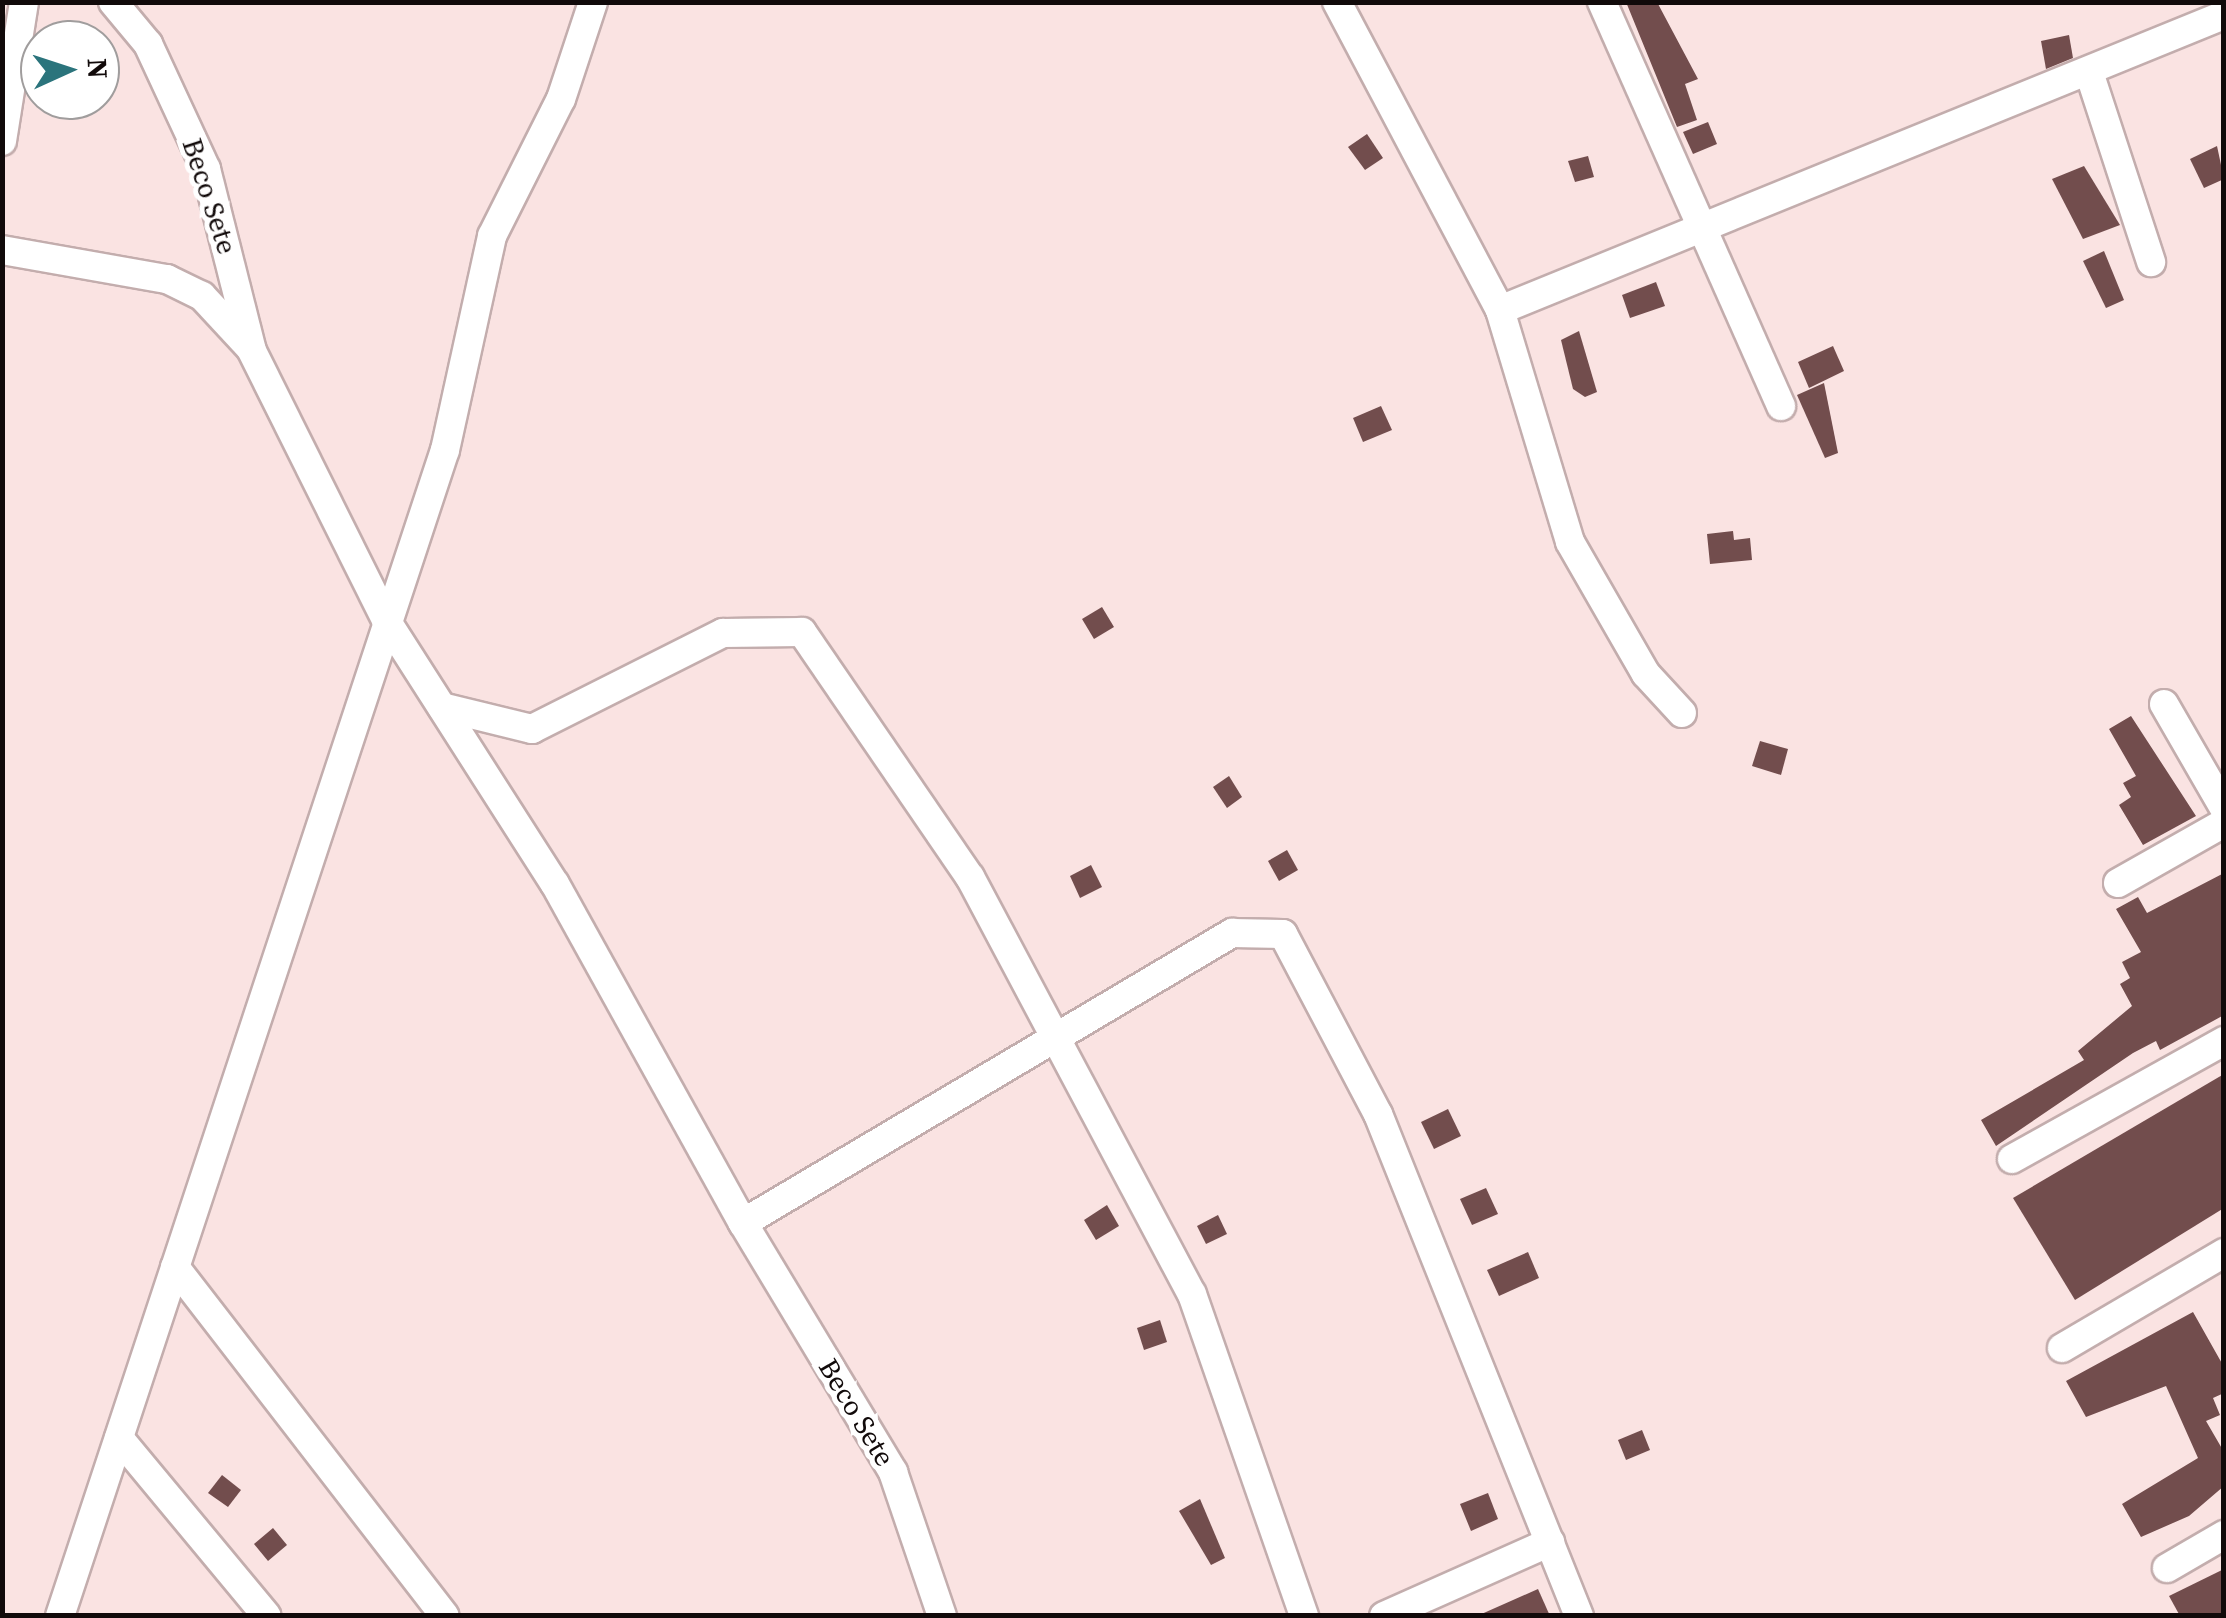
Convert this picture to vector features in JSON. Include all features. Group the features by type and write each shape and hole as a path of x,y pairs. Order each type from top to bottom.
{"street":[{"path":"2,141 24,2"},
{"name":"Beco Sete","path":"113,2 148,44 206,169 251,349 386,620 555,884 743,1223 893,1472 942,1616"},
{"path":"60,1616 445,450 492,236 561,99 593,2"},
{"path":"1337,2 1500,310 1570,542 1636,658 1682,713"},
{"path":"1602,2 1708,227 1781,406"},
{"path":"1500,310 2090,74 2224,16"},
{"path":"2090,74 2150,262"},
{"path":"2,250 167,279 202,296 251,349"},
{"path":"442,708 532,729 723,633 802,632 970,877 1052,1042 1208,1326 1304,1616"},
{"path":"2164,704 2224,808"},
{"path":"2118,883 2224,823"},
{"path":"743,1223 1232,933 1283,934 1378,1114 1579,1616"},
{"path":"2012,1160 2224,1040"},
{"path":"2062,1348 2221,1264"},
{"path":"175,1267 445,1616"},
{"path":"120,1438 268,1616"},
{"path":"2167,1568 2224,1536"},
{"path":"1384,1616 1550,1542"}],"building":[{"path":"1626,2 1657,2 1698,79 1685,84 1697,120 1677,127"},
{"path":"2069,35 2073,58 2046,69 2041,41"},
{"path":"1708,122 1717,144 1693,154 1683,132"},
{"path":"1367,134 1383,158 1365,170 1348,147"},
{"path":"2217,146 2224,179 2204,188 2190,159"},
{"path":"1588,156 1594,177 1575,182 1568,161"},
{"path":"2084,166 2120,225 2083,239 2052,179"},
{"path":"2104,251 2124,300 2106,308 2083,261"},
{"path":"1656,282 1665,306 1630,318 1622,295"},
{"path":"1579,331 1597,392 1585,397 1573,389 1561,340"},
{"path":"1833,346 1844,371 1809,388 1798,362"},
{"path":"1824,383 1838,453 1825,458 1797,395"},
{"path":"1381,406 1392,430 1363,442 1353,418"},
{"path":"1733,531 1734,540 1750,538 1752,560 1710,564 1707,534"},
{"path":"1102,607 1114,627 1094,639 1082,619"},
{"path":"2131,716 2196,816 2143,845 2119,805 2131,797 2123,783 2136,776 2109,729"},
{"path":"1760,741 1788,749 1781,775 1752,766"},
{"path":"1229,776 1242,797 1227,808 1213,787"},
{"path":"1287,850 1298,870 1279,881 1268,861"},
{"path":"1091,865 1102,887 1080,898 1070,876"},
{"path":"2224,873 2224,1015 2160,1050 2156,1041 2133,1053 1996,1146 1981,1120 2084,1060 2078,1051 2132,1006 2120,984 2130,978 2122,962 2141,952 2116,909 2138,897 2147,913"},
{"path":"2224,1074 2224,1208 2075,1300 2013,1198"},
{"path":"1448,1109 1461,1136 1434,1149 1421,1122"},
{"path":"1486,1188 1498,1214 1472,1225 1460,1199"},
{"path":"1107,1205 1119,1226 1096,1240 1084,1220"},
{"path":"1218,1215 1227,1234 1206,1244 1197,1226"},
{"path":"1528,1252 1539,1278 1499,1296 1487,1270"},
{"path":"2193,1312 2224,1367 2224,1393 2213,1398 2220,1415 2206,1421 2224,1452 2224,1486 2189,1516 2141,1537 2122,1504 2198,1458 2166,1386 2086,1417 2066,1381"},
{"path":"1160,1320 1167,1342 1144,1350 1137,1328"},
{"path":"1642,1430 1650,1450 1626,1460 1618,1440"},
{"path":"222,1475 241,1490 228,1507 208,1493"},
{"path":"1488,1493 1498,1519 1471,1531 1460,1504"},
{"path":"1200,1499 1225,1558 1211,1565 1179,1511"},
{"path":"273,1528 287,1545 268,1561 254,1544"},
{"path":"2224,1569 2224,1616 2180,1616 2169,1596"},
{"path":"1538,1589 1550,1616 1477,1616"}]}
